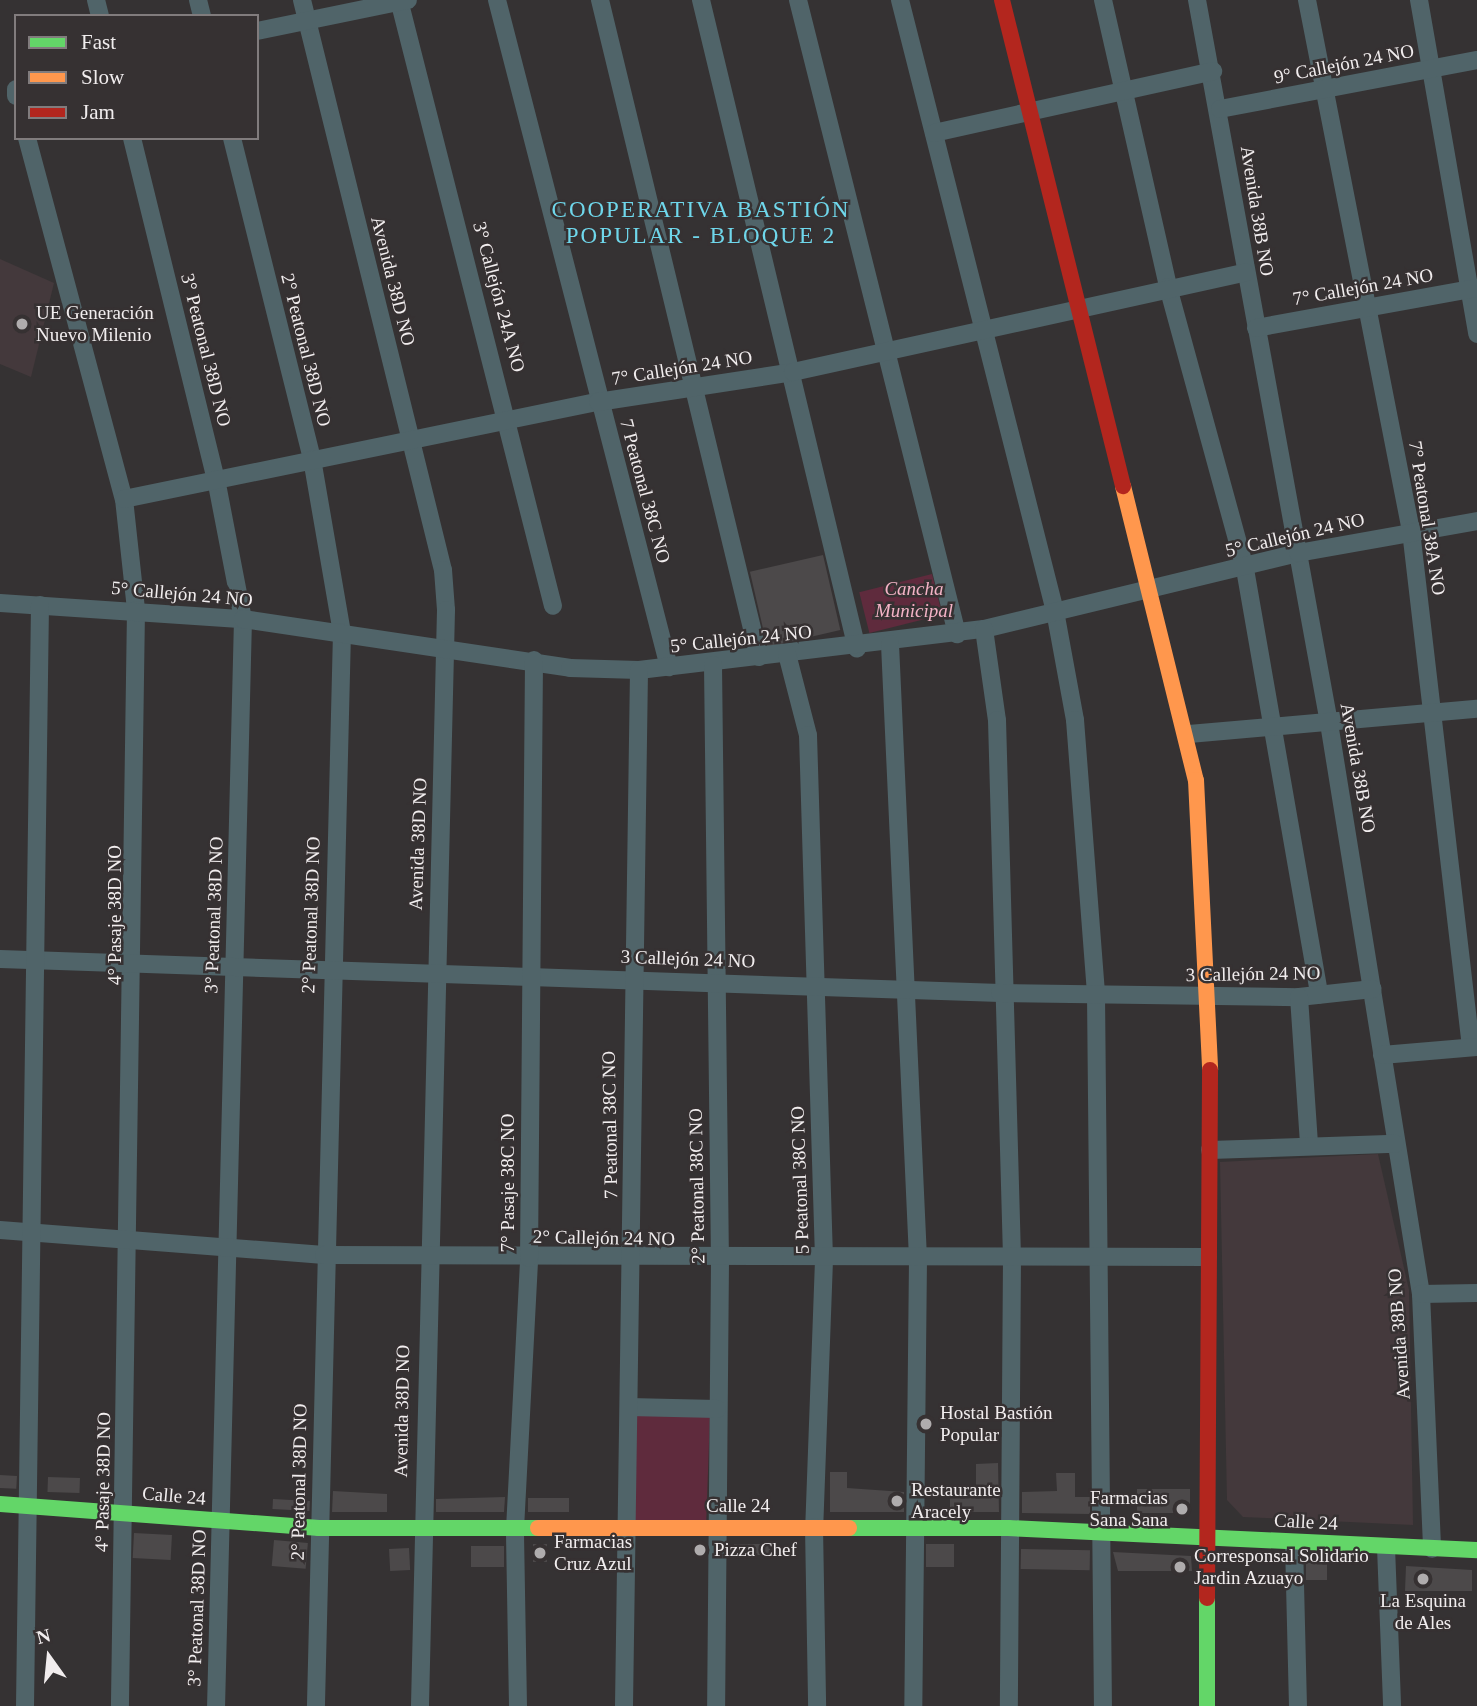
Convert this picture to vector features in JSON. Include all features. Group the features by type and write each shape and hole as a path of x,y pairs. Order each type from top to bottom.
{"street":[{"name":"Avenida 38D NO","path":"302,0 443,570 444,648 420,1530 420,1706"},
{"name":"7 Peatonal 38C NO","path":"497,0 598,402 669,667"},
{"path":"600,0 759,657"},
{"path":"701,0 793,372 857,649"},
{"path":"798,0 957,634"},
{"path":"900,0 1055,611 1075,720 1096,995 1103,1706"},
{"path":"1002,0 1149,591 1189,734 1210,996 1205,1538 1207,1706"},
{"path":"1103,0 1128,91 1168,287 1245,569 1319,995"},
{"name":"Avenida 38B NO","path":"1197,0 1220,109 1245,273 1329,723 1421,1294 1432,1549"},
{"name":"7° Peatonal 38A NO","path":"1307,0 1369,306 1410,531 1474,1047"},
{"path":"1419,0 1472,289 1477,334"},
{"path":"259,31 402,1"},
{"name":"3° Callejón 24A NO","path":"402,1 509,419 553,606"},
{"name":"9° Callejón 24 NO","path":"1220,109 1477,60"},
{"path":"934,133 1213,71"},
{"name":"4° Pasaje 38D NO","path":"28,140 124,499 136,610 136,963 120,1706"},
{"name":"3° Peatonal 38D NO","path":"132,140 216,480 243,619 216,1706"},
{"name":"2° Peatonal 38D NO","path":"232,140 312,459 342,632 330,968 316,1706"},
{"name":"7° Callejón 24 NO","path":"124,499 598,402 793,372 983,332 1077,306 1245,273"},
{"name":"7° Callejón 24 NO","path":"1256,328 1472,289"},
{"name":"5° Callejón 24 NO","path":"0,603 243,619 534,660 639,670 713,665 759,657 857,649 957,634 1245,569 1298,553 1477,521"},
{"path":"25,1706 40,605"},
{"path":"984,629 997,720 1000,993 1012,1257 1008,1528 1009,1706"},
{"path":"890,644 898,701 904,990 918,1259 913,1706"},
{"name":"5 Peatonal 38C NO","path":"787,654 807,735 813,986 824,1261 814,1527 817,1706"},
{"name":"7° Pasaje 38C NO","path":"518,1706 515,1529 529,1258 534,660"},
{"name":"2° Peatonal 38C NO","path":"713,665 720,1261 715,1527 716,1706"},
{"name":"7 Peatonal 38C NO","path":"624,1706 625,1527 633,1260 630,977 639,670"},
{"path":"1189,734 1271,723 1329,723 1477,709"},
{"name":"3 Callejón 24 NO","path":"0,959 715,979 813,986 1000,993 1299,997 1373,989"},
{"path":"1299,997 1309,1145"},
{"path":"1382,1055 1474,1047"},
{"path":"1210,1150 1395,1144"},
{"name":"2° Callejón 24 NO","path":"0,1230 227,1250 324,1255 720,1261 1208,1257"},
{"path":"1421,1294 1477,1293"},
{"path":"629,1407 718,1409"},
{"name":"Calle 24","path":"0,1504 319,1528 1008,1528 1477,1550"},
{"path":"1293,1542 1298,1706"},
{"path":"1387,1547 1392,1706"}],"shaded area":[{"name":"UE Generación Nuevo Milenio","path":"0,259 54,283 31,377 0,364"},
{"path":"1378,1154 1409,1290 1413,1525 1243,1517 1227,1500 1220,1162"}],"green space":[{"name":"Cancha Municipal","path":"932,574 942,615 869,633 859,592"},
{"path":"633,1413 710,1416 706,1525 629,1522"}],"building":[{"path":"823,555 840,630 767,647 750,572"},
{"path":"998,1463 999,1512 950,1512 950,1495 976,1495 976,1464"},
{"path":"830,1472 847,1472 847,1488 904,1492 904,1512 830,1512"},
{"path":"1056,1473 1075,1473 1075,1497 1090,1497 1090,1514 1022,1513 1022,1492 1057,1491"},
{"path":"0,1475 17,1476 16,1489 0,1488"},
{"path":"48,1477 80,1478 79,1493 47,1492"},
{"path":"1137,1489 1190,1489 1190,1513 1137,1513"},
{"path":"333,1491 387,1494 387,1512 332,1512"},
{"path":"505,1497 504,1512 436,1512 436,1499"},
{"path":"528,1498 569,1498 569,1512 528,1512"},
{"path":"273,1499 310,1501 309,1511 272,1509"},
{"path":"134,1533 172,1535 171,1560 133,1558"},
{"path":"274,1540 308,1543 306,1569 272,1566"},
{"name":"Farmacias Cruz Azul","path":"533,1544 547,1544 547,1562 533,1562"},
{"path":"734,1544 770,1544 770,1555 734,1555"},
{"path":"926,1544 954,1544 954,1567 926,1567"},
{"path":"471,1546 504,1546 504,1567 471,1567"},
{"path":"409,1548 410,1570 390,1571 389,1549"},
{"path":"1021,1549 1090,1550 1090,1570 1021,1569"},
{"path":"1113,1552 1191,1556 1192,1571 1118,1571"},
{"path":"1306,1563 1327,1563 1327,1580 1306,1580"},
{"path":"1406,1566 1472,1570 1472,1591 1405,1591"}],"traffic: fast":[{"path":"0,1504 319,1528 538,1528"},
{"path":"849,1528 1008,1528 1477,1550"},
{"path":"1207,1598 1207,1706"}],"traffic: slow":[{"path":"1123,486 1196,780 1210,1070"},
{"path":"538,1528 849,1528"}],"traffic: jam":[{"path":"1002,0 1123,486"},
{"path":"1207,1598 1210,1070"}],"place":[{"name":"UE Generación Nuevo Milenio","path":"22,324"},
{"name":"Hostal Bastión Popular","path":"926,1424"},
{"name":"Restaurante Aracely","path":"897,1501"},
{"name":"Farmacias Sana Sana","path":"1182,1509"},
{"name":"Pizza Chef","path":"700,1550"},
{"name":"Farmacias Cruz Azul","path":"540,1553"},
{"name":"Corresponsal Solidario Jardin Azuayo","path":"1180,1567"},
{"name":"La Esquina de Ales","path":"1423,1579"}],"district":[{"name":"COOPERATIVA BASTIÓN POPULAR - BLOQUE 2","path":"701,223"}]}
